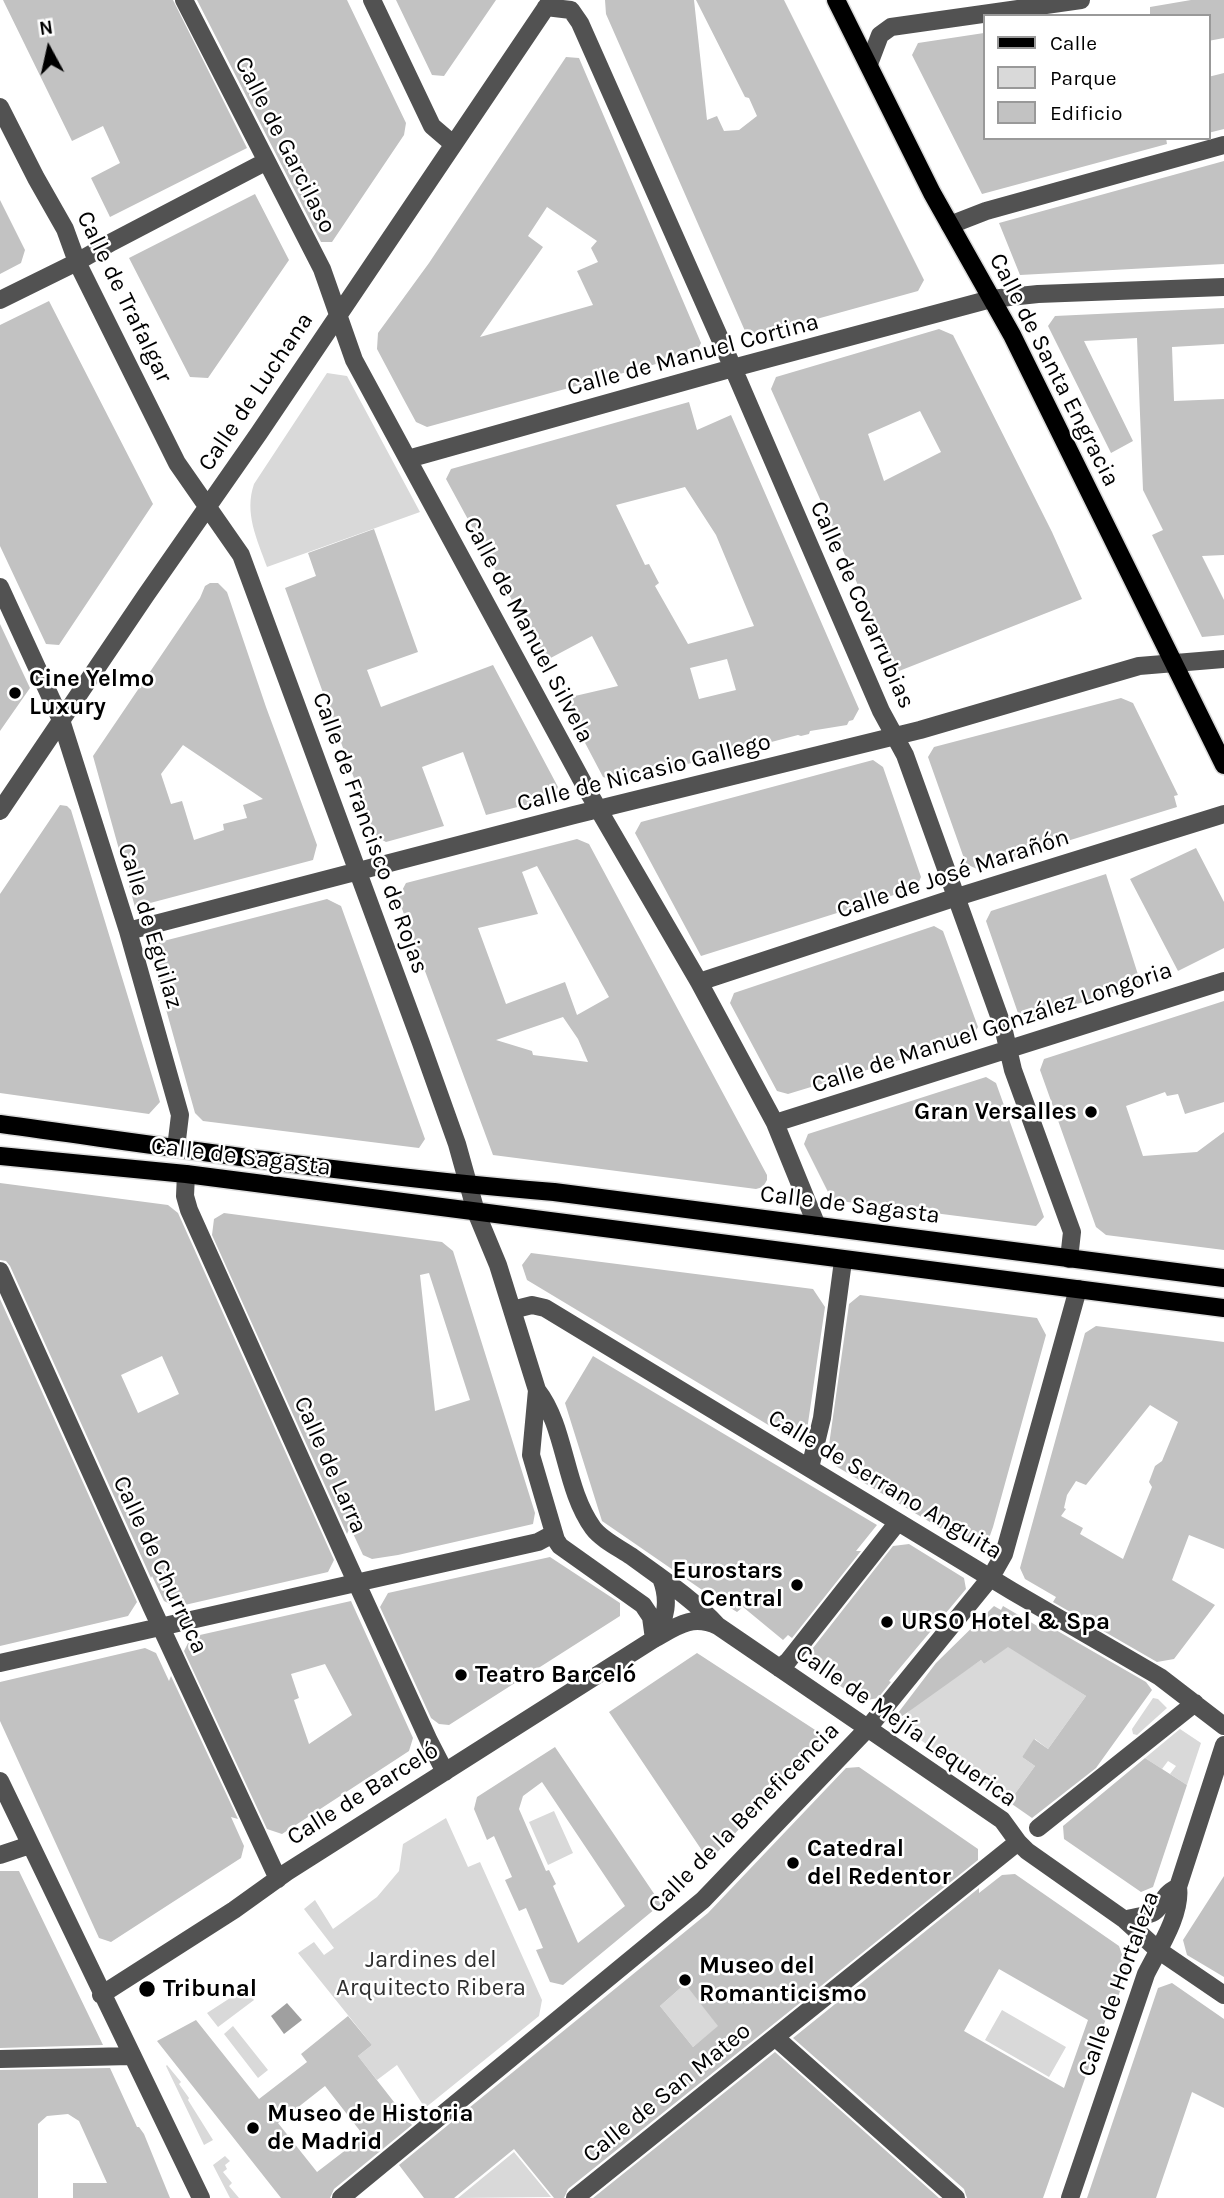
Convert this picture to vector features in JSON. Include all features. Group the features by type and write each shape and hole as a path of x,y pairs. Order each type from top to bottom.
{"main road":[{"name":"Calle de Santa Engracia","path":"836,0 950,225 1012,335 1224,765"},
{"name":"Calle de Sagasta","path":"0,1124 468,1185 554,1192 1224,1278"},
{"name":"Calle de Sagasta","path":"0,1156 186,1174 843,1261 1224,1308"}],"street":[{"name":"Calle de Garcilaso","path":"184,0 322,269 338,315"},
{"path":"372,0 432,126 453,144"},
{"path":"982,14 1081,0"},
{"name":"Calle de Luchana","path":"0,811 548,4"},
{"name":"Calle de Covarrubias","path":"548,4 571,10 580,23 881,711 905,754 1003,1027 1013,1070 1072,1232 1069,1259"},
{"path":"869,64 880,34 891,27 982,14"},
{"name":"Calle de Trafalgar","path":"0,107 65,229 77,262 177,463 209,506"},
{"path":"950,225 986,211 1224,145"},
{"path":"0,300 265,162"},
{"name":"Calle de Manuel Cortina","path":"408,459 991,299 1038,294 1224,287"},
{"name":"Calle de Manuel Silvela","path":"338,315 354,360 599,809 699,982 775,1123 817,1226"},
{"name":"Calle de Francisco de Rojas","path":"209,506 241,555 359,872 453,1134 468,1185"},
{"name":"Calle de Eguilaz","path":"0,587 61,720 128,931 180,1115 176,1148"},
{"name":"Calle de Nicasio Gallego","path":"128,931 894,736 1139,666 1224,659"},
{"name":"Calle de José Marañón","path":"699,982 957,897 1224,814"},
{"name":"Calle de Manuel González Longoria","path":"775,1123 1224,981"},
{"name":"Calle de Larra","path":"186,1174 185,1196 189,1210 356,1582 445,1772"},
{"path":"468,1185 476,1212"},
{"name":"Calle de Mejía Lequerica","path":"476,1212 494,1254 537,1390 547,1406 581,1510 594,1531 661,1578 700,1608 718,1626 1002,1820 1018,1842 1125,1920 1158,1950 1224,1995"},
{"path":"810,1468 822,1418 843,1261"},
{"name":"Calle de Churruca","path":"0,1271 278,1878"},
{"name":"Calle de la Beneficencia","path":"341,2198 703,1900 868,1728 991,1577 1004,1554 1078,1289"},
{"name":"Calle de Serrano Anguita","path":"512,1310 533,1306 545,1308 1160,1677 1224,1726"},
{"name":"Calle de Mejía Lequerica","path":"537,1390 530,1448 553,1534"},
{"path":"779,1668 788,1661 898,1522"},
{"path":"0,1663 538,1542 553,1534 561,1546 643,1605 651,1617 654,1639"},
{"path":"654,1639 667,1608 667,1597 661,1578"},
{"path":"654,1639 694,1620 707,1621 718,1626"},
{"name":"Calle de Barceló","path":"101,1995 223,1917 278,1878 654,1639"},
{"path":"1038,1828 1195,1703"},
{"name":"Calle de Hortaleza","path":"1070,2198 1146,1975 1180,1899 1178,1887 1224,1745"},
{"path":"0,1781 201,2198"},
{"name":"Calle de San Mateo","path":"575,2198 1018,1842"},
{"path":"0,1855 30,1845"},
{"path":"1125,1920 1153,1912 1159,1907 1165,1894 1178,1887"},
{"path":"776,2038 956,2198"},
{"path":"0,2059 131,2056"}],"green space":[{"path":"327,373 347,376 420,512 267,567 251,516 254,484"},
{"path":"1008,1646 1086,1696 1048,1749 1035,1739 1022,1757 1035,1766 1009,1802 892,1720 897,1713 903,1718 914,1705 981,1660 984,1664"},
{"path":"1153,1698 1167,1708 1137,1735 1133,1734 1132,1729"},
{"path":"1180,1729 1201,1743 1187,1785 1170,1774 1176,1766 1168,1761 1162,1769 1145,1758"},
{"path":"554,1811 573,1853 548,1865 529,1822"},
{"name":"Jardines del Arquitecto Ribera","path":"446,1818 468,1867 480,1862 542,2000 539,2016 425,2108 397,2065 377,2080 358,2056 372,2045 298,1953 314,1942 324,1955 334,1948 304,1909 315,1900 333,1929 377,1897 399,1871 403,1844"},
{"path":"685,1984 719,2026 693,2047 660,2006"},
{"path":"244,1989 254,2000 218,2027 207,2013"},
{"path":"1002,2010 1066,2047 1049,2077 985,2040"},
{"path":"233,2026 268,2070 258,2078 224,2034"},
{"path":"166,2066 181,2082 179,2084 213,2140 204,2145"},
{"path":"514,2152 551,2197 458,2198"},
{"path":"225,2156 230,2161 223,2172 232,2183 229,2186 239,2198 230,2198 213,2165"}],"shaded area":[{"path":"287,2003 302,2020 284,2034 271,2016"}],"building":[{"path":"3,0 173,0 247,148 110,217 91,178 120,163 103,126 72,141"},
{"path":"197,0 347,0 406,123 404,135 332,242 321,242"},
{"path":"396,0 496,0 444,76 432,75"},
{"path":"605,0 694,0 707,120 717,116 724,131 739,130 757,116 696,0 784,0 924,280 918,291 755,336 745,331 606,14"},
{"path":"1191,0 1224,0 1224,38 1210,41 1210,14 1150,14 1150,7"},
{"path":"982,33 982,140 1166,140 1167,144 982,194 912,55 918,43"},
{"path":"566,57 579,58 701,343 696,353 427,427 416,422 377,349 378,333 429,263","holes":["547,207 597,241 591,248 598,262 577,271 593,305 480,337 543,247 528,236"]},
{"path":"1224,73 1224,129 1210,132 1210,76"},
{"path":"1224,161 1224,264 1020,275 999,223"},
{"path":"255,194 289,260 208,378 190,377 129,258"},
{"path":"0,200 25,250 21,263 0,274"},
{"path":"49,301 153,504 59,645 46,644 0,546 0,325"},
{"path":"1224,308 1224,344 1172,347 1174,401 1224,399 1224,555 1202,556 1224,600 1224,635 1202,637 1152,535 1163,530 1143,490 1137,338 1084,341 1133,441 1111,453 1048,326 1055,316"},
{"path":"939,329 953,335 1052,532 1082,599 894,673 771,389 776,377","holes":["920,411 941,452 884,481 868,434"]},
{"path":"689,402 697,430 731,415 859,709 853,720 847,725 810,731 809,734 619,782 603,777 562,699 618,686 592,636 545,661 446,479 451,469","holes":["685,487 716,535 754,626 688,644 655,586 659,583 649,564 645,565 616,505","727,659 736,690 699,699 690,668"]},
{"path":"374,529 418,652 367,670 381,707 493,665 558,787 553,798 486,815 463,752 422,767 444,826 386,842 375,836 285,588 316,576 308,553"},
{"path":"218,583 227,592 317,845 313,860 135,907 93,756 200,598 205,586","holes":["183,745 263,799 243,805 247,818 223,824 224,830 194,840 182,801 171,804 161,774"]},
{"path":"0,624 30,688 0,731"},
{"path":"1121,698 1133,703 1178,795 1174,796 1177,807 977,869 966,864 928,757 934,747"},
{"path":"873,760 883,767 921,877 916,888 701,956 635,833 641,822"},
{"path":"60,805 71,810 160,1102 149,1114 0,1093 0,894"},
{"path":"577,839 589,844 767,1175 763,1187 756,1189 493,1155 398,898 406,883","holes":["537,866 609,997 577,1015 565,982 506,1004 478,928 538,914 522,872","563,1017 578,1039 588,1062 533,1055 532,1051 496,1040"]},
{"path":"1196,848 1224,902 1224,948 1178,971 1130,879"},
{"path":"1106,874 1141,984 1029,1019 1018,1013 986,921 991,911"},
{"path":"327,899 341,906 425,1139 419,1148 203,1121 195,1113 148,945"},
{"path":"934,926 943,931 978,1027 972,1038 788,1094 777,1091 730,1003 734,993"},
{"path":"1224,1001 1224,1102 1185,1114 1178,1094 1167,1096 1165,1092 1126,1106 1143,1156 1197,1152 1224,1132 1224,1250 1106,1235 1096,1227 1040,1070 1044,1059"},
{"path":"986,1077 996,1083 1044,1217 1036,1226 832,1200 804,1144 808,1134"},
{"path":"0,1183 168,1205 178,1213 334,1560 328,1572 176,1607 164,1601 152,1576 151,1578 10,1266 6,1261 0,1260","holes":["162,1356 179,1394 138,1413 121,1375"]},
{"path":"224,1213 442,1242 453,1251 535,1513 533,1524 398,1555 372,1559 363,1555 350,1527 347,1534 212,1235 214,1219","holes":["429,1273 470,1400 435,1411 420,1275"]},
{"path":"531,1253 813,1289 825,1307 807,1430 790,1438 527,1280 522,1265"},
{"path":"860,1295 1037,1318 1046,1335 993,1527 987,1544 982,1548 972,1547 834,1465 829,1459 849,1304"},
{"path":"0,1299 137,1602 128,1616 0,1646"},
{"path":"1096,1326 1224,1342 1224,1549 1189,1535 1172,1580 1215,1605 1174,1659 1157,1662 1053,1602 1056,1597 1025,1579 1020,1568 1085,1333","holes":["1150,1405 1178,1422 1162,1461 1155,1466 1149,1482 1152,1487 1123,1559 1080,1534 1083,1528 1061,1516 1066,1509 1067,1495 1076,1481 1086,1485"]},
{"path":"593,1356 877,1525 856,1551 861,1551 792,1638 788,1635 783,1640 743,1607 737,1612 602,1521 565,1403"},
{"name":"URSO Hotel & Spa","path":"909,1544 964,1578 966,1589 889,1681 891,1682 878,1698 862,1701 811,1666 809,1653 893,1546"},
{"path":"550,1557 620,1603 620,1616 449,1725 439,1724 431,1718 380,1607 388,1593"},
{"path":"351,1601 413,1738 409,1751 282,1834 267,1829 184,1651 191,1637","holes":["325,1664 352,1715 309,1744 294,1700 299,1698 291,1674"]},
{"path":"994,1606 1001,1610 1003,1606 1039,1627 1042,1622 1146,1682 1152,1690 1096,1768 1032,1818 1009,1802 1035,1766 1022,1757 1034,1739 1048,1749 1086,1696 1008,1647 984,1664 981,1660 901,1717 898,1713 936,1663"},
{"path":"145,1648 156,1653 169,1681 171,1676 238,1819 231,1817 244,1846 241,1858 111,1942 99,1938 0,1721 0,1682"},
{"path":"697,1653 826,1737 709,1861 609,1712"},
{"path":"555,1747 661,1904 563,1985 550,1982 536,1950 543,1948 526,1908 519,1911 505,1880 512,1877 494,1836 487,1840 474,1809 477,1797","holes":["542,1782 625,1906 578,1943 553,1886 556,1884 549,1870 546,1871 519,1809 523,1796"]},
{"path":"1145,1758 1187,1785 1153,1887 1141,1892 1064,1839 1063,1826"},
{"path":"859,1767 978,1849 978,1860 568,2189 564,2198 554,2198 514,2149 454,2198 424,2198 399,2165 708,1913 846,1768","holes":["685,1984 718,2026 693,2047 660,2006"]},
{"path":"0,1871 19,1871 103,2045 0,2048"},
{"path":"1015,1874 1119,1946 1127,1969 1113,2013 1109,2010 1043,2198 967,2198 964,2189 793,2038 979,1888 979,1893 1002,1875","holes":["999,1969 1088,2020 1064,2088 964,2031"]},
{"path":"1224,1876 1224,1977 1187,1955 1183,1940"},
{"path":"1172,1983 1224,2019 1224,2108 1192,2092 1156,2198 1087,2198 1158,1988"},
{"path":"348,2016 372,2045 358,2056 412,2125 334,2189 330,2198 281,2198 157,2041 196,2020 259,2099 307,2062 301,2054","holes":["325,2086 364,2136 317,2172 278,2123"]},
{"path":"775,2052 939,2198 593,2198"},
{"path":"110,2068 137,2127 144,2134 170,2198 73,2198 73,2183 107,2183 79,2121 68,2114 47,2116 38,2124 38,2198 0,2198 0,2070"}],"place":[{"name":"Cine Yelmo Luxury","path":"15,693"},
{"name":"Gran Versalles","path":"1091,1112"},
{"name":"Eurostars Central","path":"797,1585"},
{"name":"URSO Hotel & Spa","path":"887,1622"},
{"name":"Teatro Barceló","path":"461,1675"},
{"name":"Catedral del Redentor","path":"793,1863"},
{"name":"Museo del Romanticismo","path":"685,1980"},
{"name":"Tribunal","path":"147,1989"},
{"name":"Museo de Historia de Madrid","path":"253,2128"}]}
